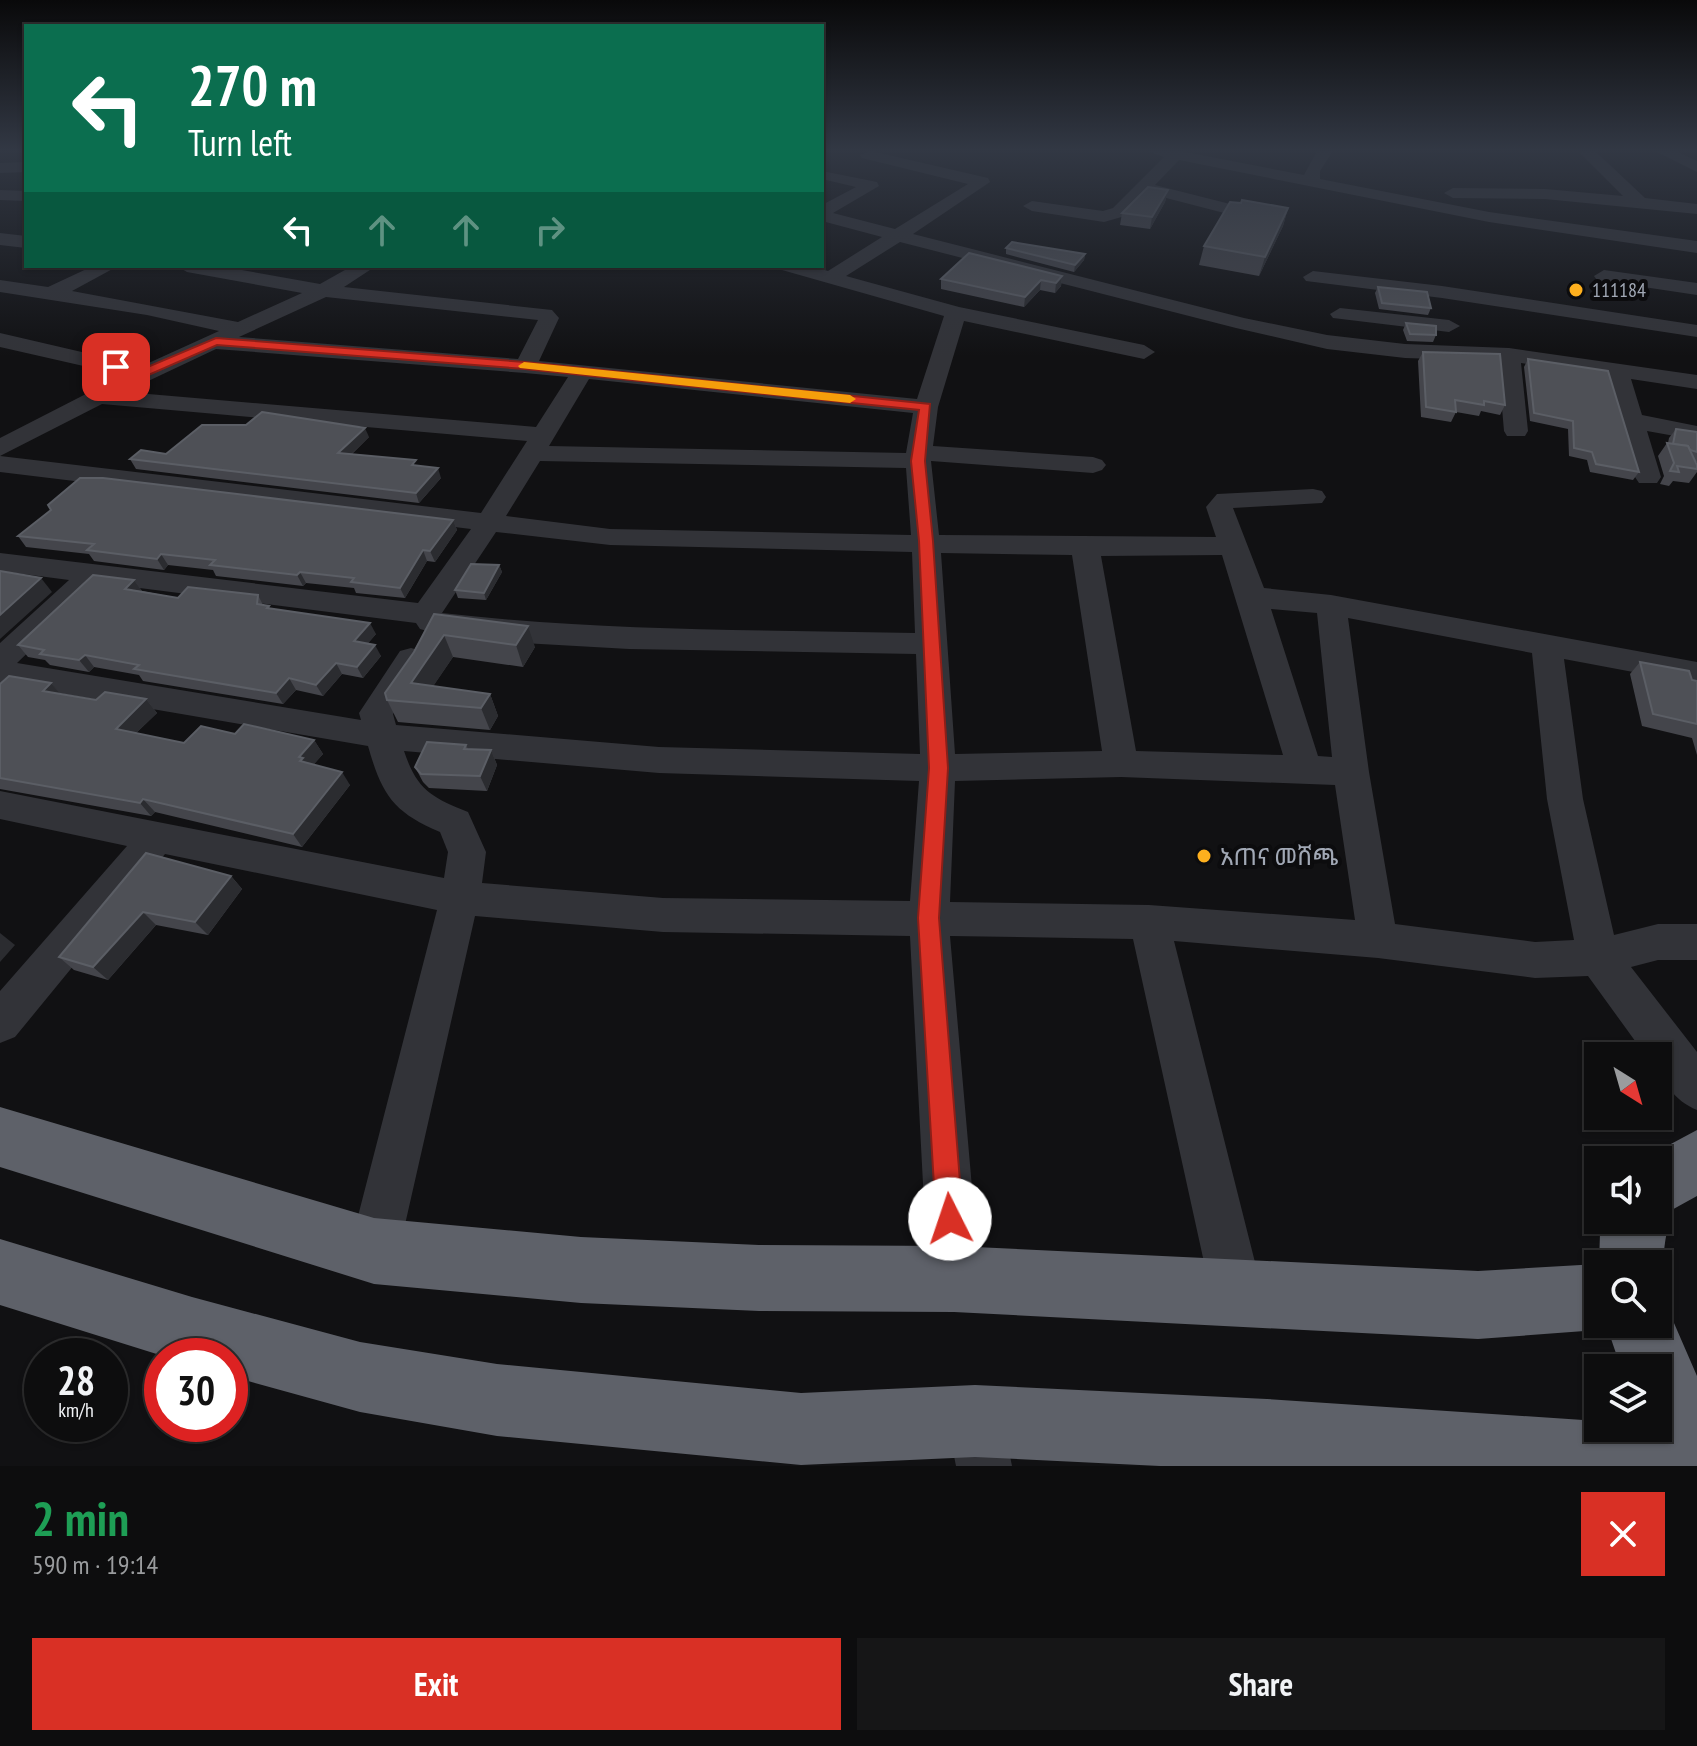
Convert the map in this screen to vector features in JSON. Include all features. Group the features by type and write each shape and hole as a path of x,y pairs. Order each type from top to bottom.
{"highway":[{"path":"0,1137 374,1251 581,1270 759,1278 954,1279 1478,1305 1584,1298"},
{"path":"1672,1176 1697,1161"},
{"path":"0,1272 192,1331 360,1377 497,1400 979,1444 1267,1435 1697,1465"},
{"path":"1672,1402 1697,1441"}],"street":[{"path":"839,219 893,236 1313,339 1405,351 1509,355 1697,382"},
{"path":"828,279 920,219"},
{"path":"1512,219 1697,247"},
{"path":"1597,219 1599,234"},
{"path":"0,307 103,268"},
{"path":"0,448 144,373 323,291 363,268"},
{"path":"795,268 956,313 1144,352"},
{"path":"225,270 323,291 545,314 549,318 525,366"},
{"path":"1604,276 1697,289"},
{"path":"1313,277 1442,292 1697,331"},
{"path":"0,286 241,329"},
{"path":"1442,292 1454,353"},
{"path":"954,1279 929,918 938,768 926,541 918,457 926,407 956,313"},
{"path":"1340,314 1449,326"},
{"path":"0,340 144,373"},
{"path":"216,342 525,366 926,407"},
{"path":"1509,355 1516,431"},
{"path":"1617,369 1648,477"},
{"path":"374,1251 460,898 467,852 455,822 425,810 404,794 381,736 376,713 405,672 429,618 582,373"},
{"path":"100,397 540,444 1093,465"},
{"path":"0,420 36,428"},
{"path":"1630,420 1697,433"},
{"path":"0,464 610,537 926,541 1085,547 1231,546"},
{"path":"1305,769 1252,597 1219,507 1222,501 1313,497"},
{"path":"1085,547 1121,764"},
{"path":"0,562 523,633 932,644"},
{"path":"94,573 7,654 0,663 2,672 381,736 659,760 938,768 1121,764 1351,772"},
{"path":"1252,597 1331,605 1697,673"},
{"path":"1331,605 1351,772 1378,940"},
{"path":"1547,645 1565,799 1598,957 1697,1088"},
{"path":"0,805 460,898 663,915 1149,922 1378,940 1535,960 1598,957 1658,942 1697,942"},
{"path":"0,1023 156,838"},
{"path":"1149,922 1237,1294"}],"building":[{"path":"1220,219 1283,219 1265,257 1204,246"},
{"path":"1012,242 1085,254 1075,265 1006,248"},
{"path":"969,253 1062,276 1056,283 1041,280 1025,297 941,279"},
{"path":"1378,287 1427,292 1431,308 1382,303"},
{"path":"1406,323 1436,326 1436,335 1410,334"},
{"path":"1423,352 1500,354 1505,405 1455,400 1456,412 1426,407"},
{"path":"1528,359 1608,371 1639,472 1596,464 1592,452 1574,448 1573,421 1534,413"},
{"path":"262,412 365,428 338,453 416,460 412,465 438,468 416,493 130,459 141,450 166,454 202,425 246,425"},
{"path":"1676,429 1697,432 1697,452 1688,446 1673,444"},
{"path":"1667,443 1688,446 1697,469 1677,466 1679,472 1670,471 1674,463"},
{"path":"80,478 103,478 453,520 430,551 423,550 400,588 351,582 354,578 210,565 215,560 161,554 157,559 87,550 94,544 18,536 51,510 48,505"},
{"path":"471,564 499,565 484,593 455,590"},
{"path":"0,571 41,578 0,615"},
{"path":"93,575 134,580 125,589 178,598 188,587 258,595 257,604 269,606 267,608 370,623 354,641 375,645 357,667 336,663 316,685 289,678 276,693 134,669 139,665 85,655 79,660 40,654 44,650 18,645"},
{"path":"434,614 528,626 516,645 444,635 411,683 490,694 481,708 387,700 385,693 414,652"},
{"path":"1640,662 1689,671 1692,680 1697,681 1697,724 1653,714"},
{"path":"9,676 51,683 43,691 96,700 105,692 146,699 116,729 184,743 201,726 235,734 244,724 314,740 299,757 303,758 300,761 342,772 293,834 143,799 140,803 0,778 0,684"},
{"path":"427,742 491,750 480,776 421,774 415,767"},
{"path":"146,853 231,876 195,922 143,912 93,967 59,957"}],"slow traffic":[{"path":"524,366 850,399"}],"place":[{"name":"111184","path":"1576,290"},
{"name":"አጠና መሸጫ","path":"1204,856"}],"route":[{"path":"116,367 144,373 216,342 525,366 926,407 918,461 926,541 938,768 929,918 950,1219"}]}
